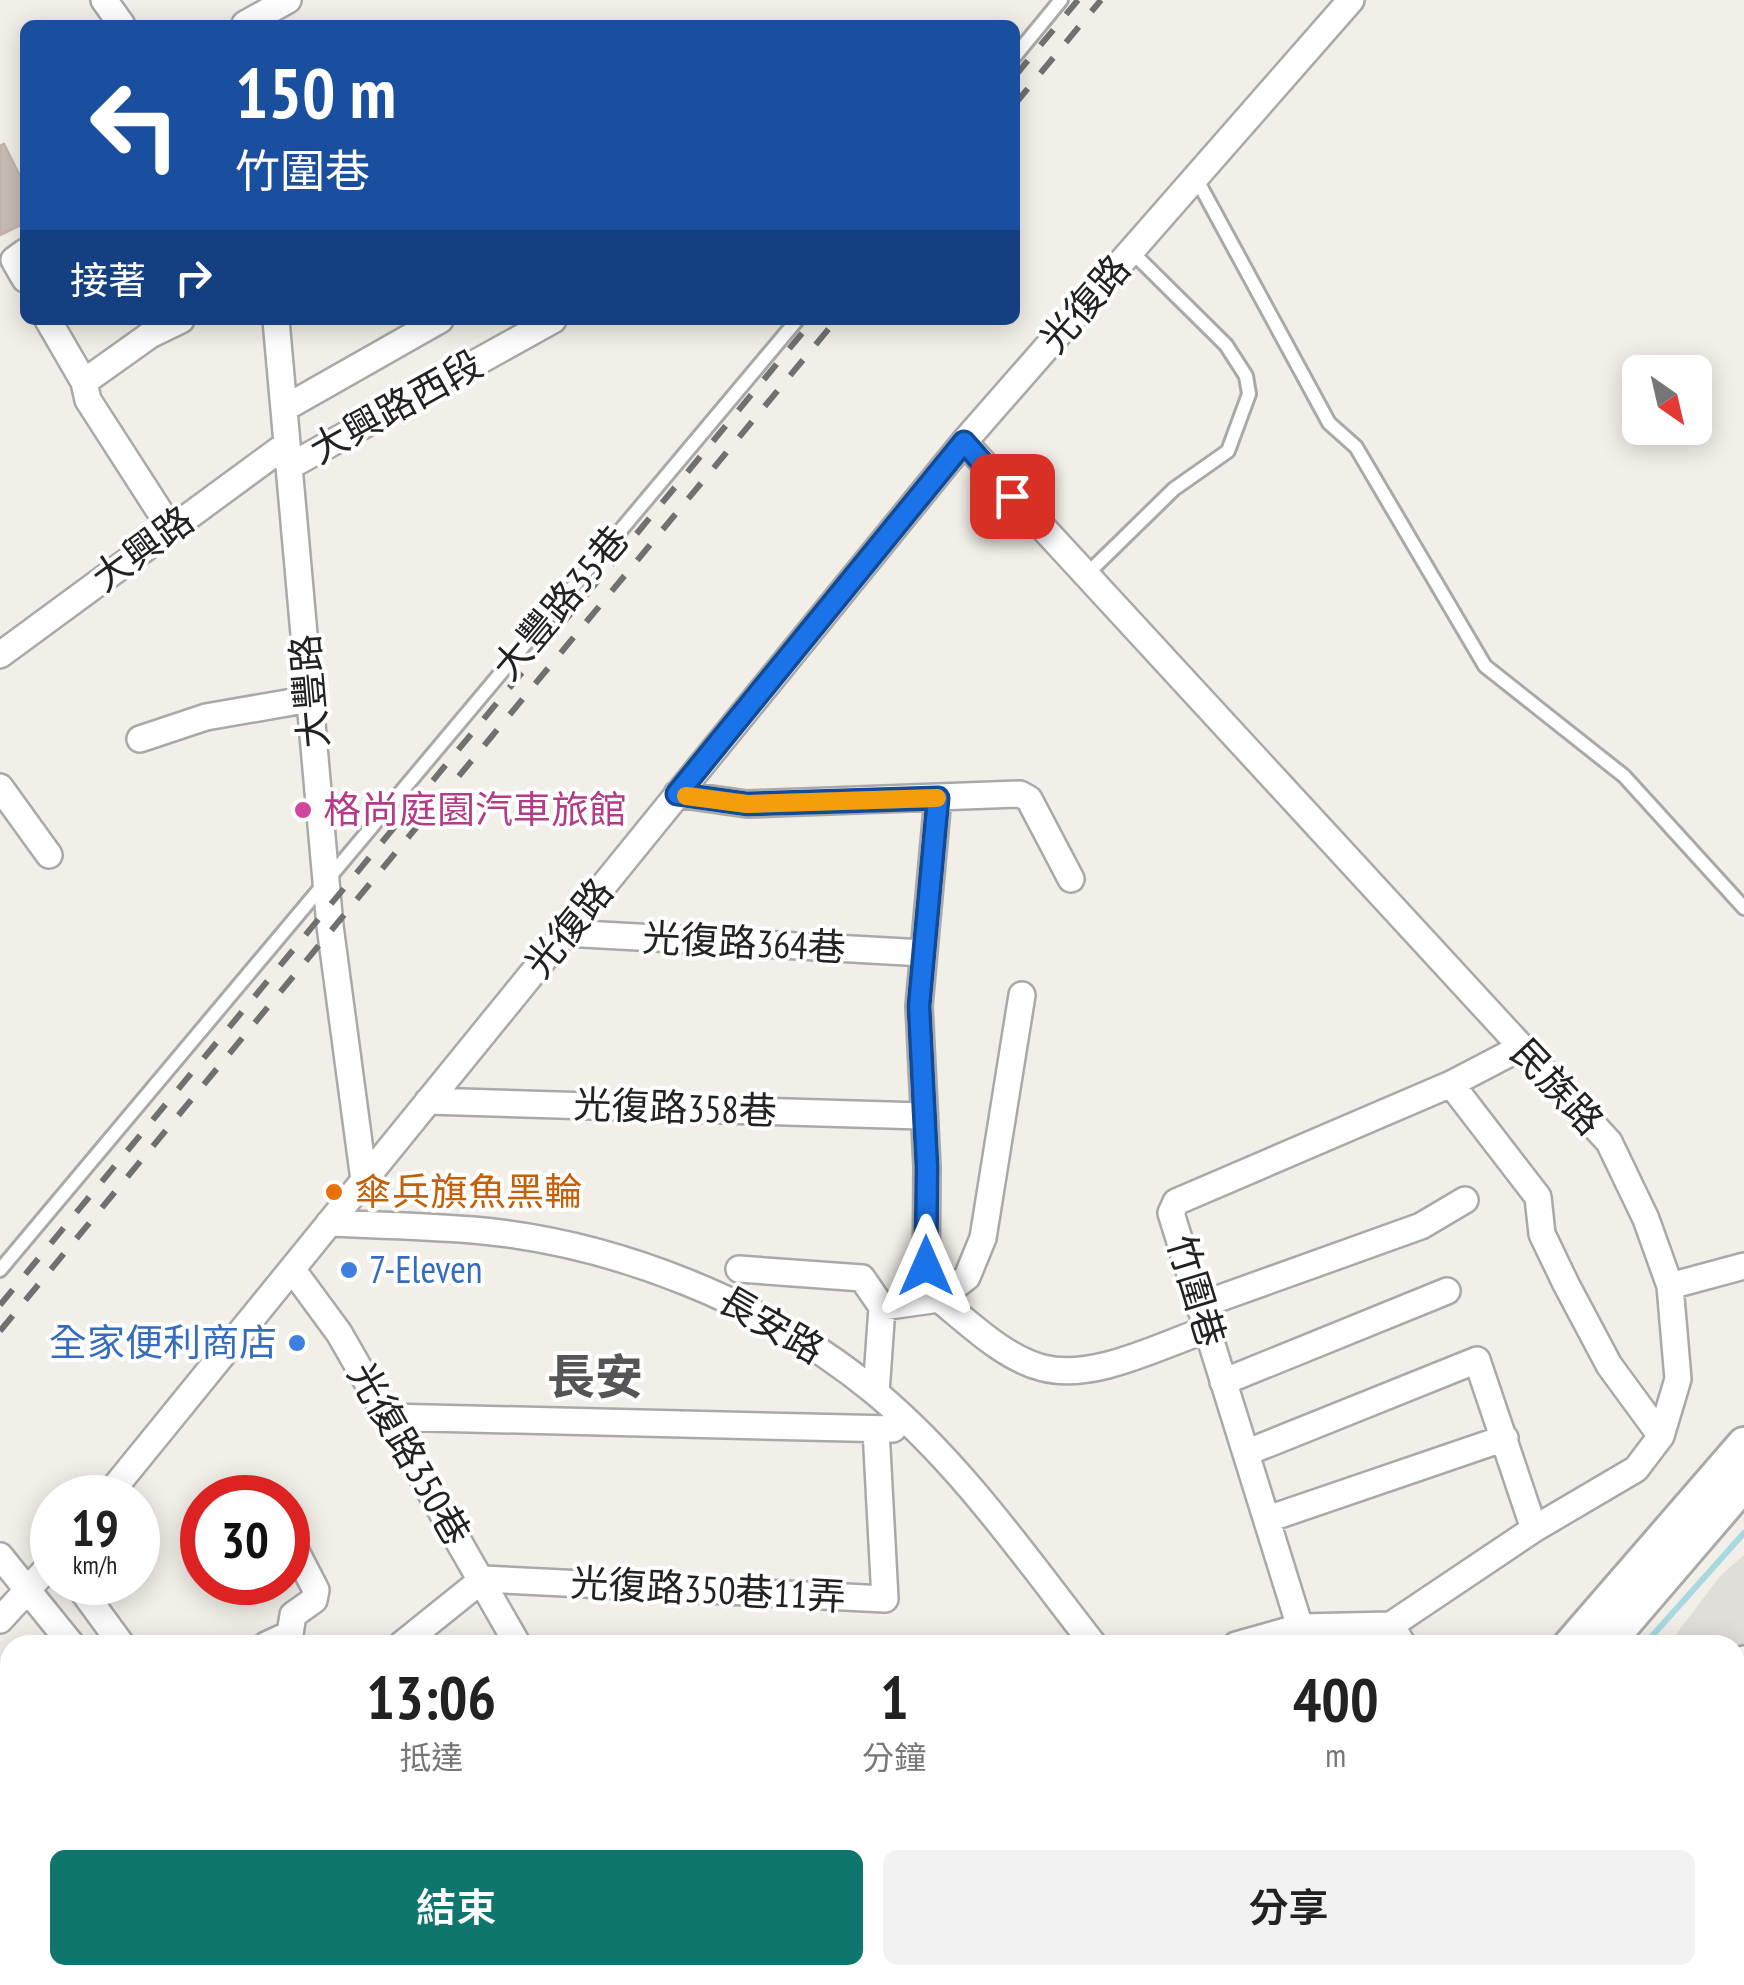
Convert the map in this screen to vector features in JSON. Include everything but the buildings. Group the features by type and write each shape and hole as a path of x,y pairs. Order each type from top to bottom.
{"street":[{"path":"252,20 288,0"},
{"name":"光復路","path":"125,1475 964,442 1351,0"},
{"path":"51,325 84,382 88,400 170,529"},
{"path":"84,382 171,325"},
{"name":"大豐路","path":"277,325 326,886 364,1180"},
{"path":"285,408 431,325"},
{"name":"大興路西段","path":"289,455 543,325"},
{"name":"民族路","path":"964,442 1609,1142 1646,1220 1670,1286 1678,1378 1661,1436 1636,1469 1534,1529 1397,1635"},
{"name":"大興路","path":"0,655 170,529 289,455"},
{"path":"140,739 206,717 310,699"},
{"path":"0,786 49,854"},
{"path":"677,794 747,804 1020,794 1029,799 1071,879"},
{"path":"932,1299 919,1006 938,798"},
{"name":"光復路364巷","path":"565,932 924,953"},
{"path":"882,1307 932,1299 967,1276 984,1238 1022,995"},
{"name":"竹圍巷","path":"1300,1627 1171,1213 1176,1202 1451,1084 1520,1048"},
{"path":"1451,1084 1538,1198 1542,1234 1566,1284 1610,1365 1661,1436"},
{"name":"光復路358巷","path":"428,1101 922,1116"},
{"path":"932,1299 994,1342 1040,1367 1084,1369 1421,1226 1466,1200"},
{"name":"長安路","path":"329,1222 477,1230 575,1249 702,1286 789,1328 876,1393 913,1428 980,1500 1086,1635"},
{"path":"1670,1286 1744,1266"},
{"name":"光復路350巷","path":"292,1268 339,1333 513,1635"},
{"path":"738,1269 862,1278 882,1307 876,1393"},
{"path":"1223,1382 1447,1291"},
{"path":"1248,1452 1477,1360 1534,1529"},
{"path":"387,1417 913,1428"},
{"name":"光復路350巷11弄","path":"482,1579 885,1599 876,1430"},
{"path":"1268,1520 1505,1438"},
{"path":"1579,1635 1744,1444"},
{"path":"1615,1635 1744,1484"},
{"path":"0,1556 30,1591 0,1620"},
{"path":"310,1578 316,1590 310,1603"},
{"path":"413,1635 482,1579"},
{"path":"41,1605 64,1635"},
{"path":"93,1605 115,1635"},
{"path":"295,1635 293,1614 306,1605"},
{"path":"1272,1635 1300,1627 1397,1635"}],"lane":[{"path":"1020,50 1062,0"},
{"path":"1196,178 1329,423 1356,447 1485,666 1624,776 1744,908"},
{"path":"1086,575 1174,489 1228,451 1249,394 1246,376 1226,345 1132,251"},
{"name":"大豐路35巷","path":"0,1270 793,325"}],"shaded area":[{"path":"1744,1555 1744,1635 1676,1635 1720,1576"}],"waterway":[{"path":"1653,1635 1744,1533"}],"railway":[{"path":"1020,70 1078,0"},
{"path":"1020,98 1101,0"},
{"path":"0,1305 809,325"},
{"path":"0,1331 832,325"}],"slow traffic":[{"path":"686,796 747,804 937,798"}],"place":[{"name":"格尚庭園汽車旅館","path":"303,810"},
{"name":"傘兵旗魚黑輪","path":"334,1192"},
{"name":"7-Eleven","path":"349,1270"},
{"name":"全家便利商店","path":"297,1343"}],"district":[{"name":"長安","path":"595,1377"}],"route":[{"path":"926,1266 927,1167 919,1006 938,798 747,804 677,794 964,442 1012,496"}]}
